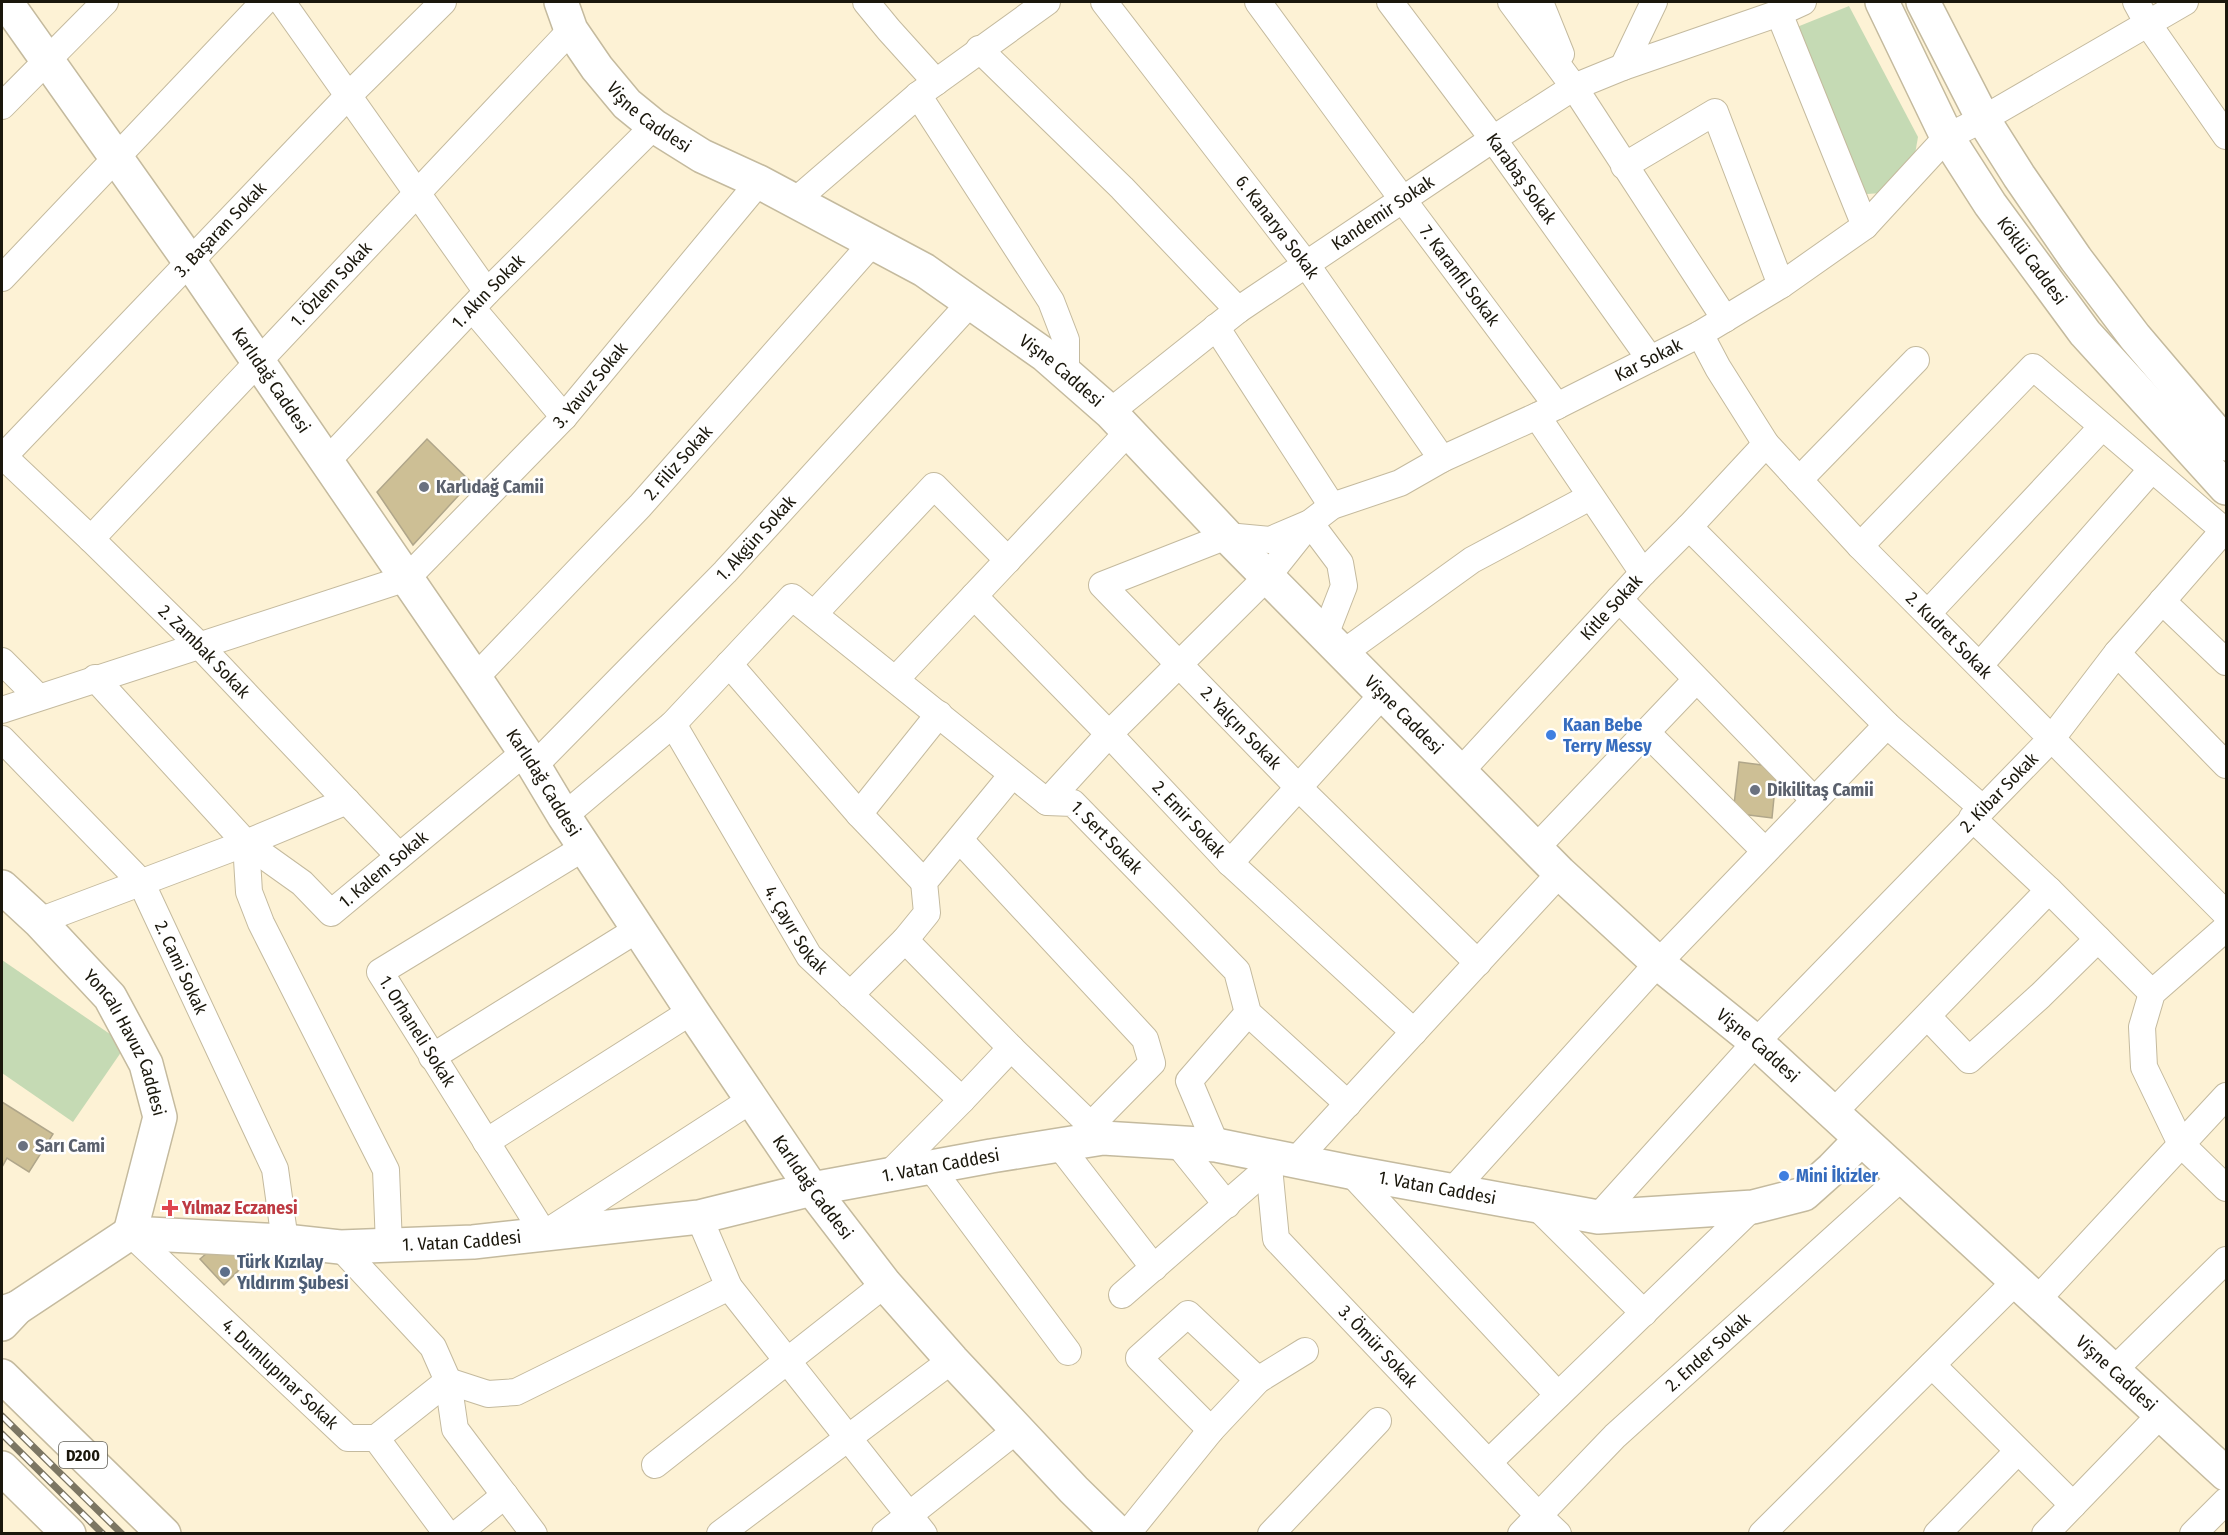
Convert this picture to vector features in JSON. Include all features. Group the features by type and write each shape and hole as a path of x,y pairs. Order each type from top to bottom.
{"main road":[{"name":"Karlıdağ Caddesi","path":"6,2 190,262 475,678 530,759 564,816 692,1011 813,1190 885,1284 952,1360 1074,1490 1119,1533"},
{"name":"Köklü Caddesi","path":"1882,2 1947,137 1990,204 2085,333 2226,488"},
{"name":"Köklü Caddesi","path":"1923,2 1983,118 2019,176 2076,259 2135,337 2226,444"},
{"name":"Vişne Caddesi","path":"566,16 597,68 627,104 654,126 702,156 759,182 924,270 1045,355 1066,373 1120,421 1227,536 1560,873 1658,963 1756,1042 2114,1370 2226,1480"},
{"name":"Yoncalı Havuz Caddesi","path":"2,888 39,921 110,997 146,1064 160,1117 130,1233"},
{"name":"1. Vatan Caddesi","path":"130,1233 285,1240 340,1247 473,1242 699,1217 813,1190 1059,1145 1097,1132 1178,1144 1216,1145 1279,1161 1598,1217 1753,1207 1803,1194 1832,1169 1861,1139"},
{"path":"7,1315 130,1233"},
{"name":"D200","path":"2,1376 164,1533"},
{"path":"2,1468 69,1533"}],"street":[{"path":"2,106 105,2"},
{"path":"2,278 264,2"},
{"path":"282,2 417,193 480,300 564,417"},
{"name":"3. Başaran Sokak","path":"2,456 348,96 443,2"},
{"path":"866,2 927,88 1051,301 1066,340 1066,373"},
{"path":"795,201 927,88 1047,2"},
{"name":"6. Kanarya Sokak","path":"1106,2 1306,264 1442,459"},
{"name":"7. Karanfil Sokak","path":"1258,2 1403,201 1547,411 1590,497 1643,573"},
{"name":"Karabaş Sokak","path":"1390,2 1493,139 1650,359"},
{"path":"1623,67 1654,2"},
{"name":"Kandemir Sokak","path":"896,679 1008,560 1120,421 1216,327 1238,310 1574,87 1623,67 1779,13 1803,2"},
{"name":"Kar Sokak","path":"1047,802 1109,735 1267,577 1310,523 1332,506 1400,483 1442,459 1547,411 1700,334 1781,285 1865,226 1947,137 1983,118 2142,13 2185,2"},
{"path":"1527,6 1574,87 1725,319"},
{"path":"1779,13 1865,226"},
{"path":"2142,13 2226,136"},
{"name":"1. Özlem Sokak","path":"91,539 417,193 566,16"},
{"path":"980,49 1122,188 1238,310"},
{"path":"1624,166 1715,112 1781,285"},
{"name":"1. Akın Sokak","path":"327,461 480,300 654,126"},
{"name":"3. Yavuz Sokak","path":"407,578 564,417 759,182"},
{"name":"2. Filiz Sokak","path":"475,678 640,506 873,242"},
{"name":"1. Akgün Sokak","path":"530,759 725,572 971,302"},
{"path":"1216,327 1332,506"},
{"name":"2. Kudret Sokak","path":"1700,334 1718,368 1766,444 1860,546 2226,914"},
{"path":"1799,480 1916,360"},
{"path":"1860,546 2033,367 2225,531"},
{"path":"1928,613 2102,427"},
{"name":"Kitle Sokak","path":"1459,773 1643,573 1766,444"},
{"name":"2. Zambak Sokak","path":"2,456 199,645 399,856"},
{"path":"1980,665 2152,469"},
{"path":"813,614 934,486 1008,560"},
{"path":"1334,644 1473,560 1590,497"},
{"path":"1310,523 1340,563 1344,586 1334,644"},
{"name":"Kar Sokak","path":"1227,536 1270,540 1310,523"},
{"path":"1689,527 1977,813 2049,890 2152,993"},
{"name":"2. Kibar Sokak","path":"1598,1217 1756,1042 2052,738 2117,653 2225,531"},
{"name":"2. Yalçın Sokak","path":"1227,536 1102,585 1299,788 1478,963"},
{"path":"2,710 407,578"},
{"name":"2. Emir Sokak","path":"974,596 1230,863 1414,1032"},
{"name":"1. Sert Sokak","path":"729,664 792,597 1047,802 1072,803 1236,971 1248,1013"},
{"path":"1619,599 1814,801"},
{"path":"2162,601 2226,662"},
{"path":"2117,653 2226,765"},
{"path":"2,661 38,697"},
{"path":"564,816 673,724 729,664 859,814 924,882 927,914 905,940 850,995"},
{"path":"95,678 246,843 249,892 261,923 386,1170 389,1245"},
{"path":"1535,849 1696,680"},
{"path":"1230,863 1384,693"},
{"path":"859,814 939,714"},
{"name":"4. Çayır Sokak","path":"673,724 809,956 962,1100"},
{"path":"1453,1191 1658,963 1887,725"},
{"path":"1646,732 1765,851"},
{"name":"2. Cami Sokak","path":"2,739 141,882 275,1169 285,1240"},
{"name":"1. Kalem Sokak","path":"246,843 302,883 331,913 399,856 530,759"},
{"path":"924,882 1012,775"},
{"path":"39,921 246,843 347,801"},
{"path":"905,940 1097,1132 1152,1063 1145,1039 960,840"},
{"name":"1. Orhaneli Sokak","path":"544,1234 380,972 585,847"},
{"path":"1122,1295 1348,1104 1560,873"},
{"path":"1833,1113 2049,890"},
{"path":"2226,928 2152,993 2142,1027 2144,1067 2181,1144 2226,1188"},
{"path":"432,1057 638,929"},
{"path":"1928,1017 1969,1060 2040,996 2098,939"},
{"path":"486,1142 692,1011"},
{"path":"1216,1145 1189,1081 1248,1013 1348,1104"},
{"path":"886,1177 1011,1048"},
{"path":"1762,1533 1932,1365 2026,1291 2181,1144 2226,1096"},
{"path":"544,1234 751,1100"},
{"path":"1178,1144 1227,1204"},
{"path":"1059,1145 1154,1268"},
{"name":"3. Ömür Sokak","path":"1279,1161 1276,1239 1489,1462 1529,1524 1558,1533"},
{"path":"932,1168 1068,1352"},
{"path":"1350,1172 1558,1395"},
{"name":"2. Ender Sokak","path":"1529,1524 1615,1436 1902,1177"},
{"path":"1537,1207 1644,1313"},
{"path":"1489,1462 1753,1207"},
{"path":"699,1217 729,1287 916,1524"},
{"name":"4. Dumlupınar Sokak","path":"130,1233 348,1438 376,1438"},
{"path":"340,1247 433,1347 448,1381 456,1429 534,1533"},
{"path":"2114,1370 2221,1276"},
{"path":"655,1465 885,1284"},
{"path":"448,1381 488,1394 516,1392 729,1287"},
{"path":"1211,1430 1138,1358 1188,1314 1258,1380"},
{"path":"1127,1533 1211,1430 1258,1380 1305,1351"},
{"path":"720,1533 952,1360"},
{"path":"1932,1365 2073,1505"},
{"path":"447,1533 376,1438 448,1381"},
{"path":"2045,1533 2161,1414"},
{"path":"1271,1533 1378,1421"},
{"path":"885,1533 916,1524 1018,1429"},
{"path":"1937,1533 2018,1451"},
{"path":"2193,1533 2226,1480"},
{"path":"457,1533 506,1495"}],"green space":[{"path":"1849,6 1918,137 1915,154 1882,193 1867,194 1856,186 1797,27"},
{"path":"2,960 126,1045 73,1122 2,1073"}],"building":[{"name":"Karlıdağ Camii","path":"427,439 471,482 413,545 377,492"},
{"name":"Dikilitaş Camii","path":"1739,762 1777,767 1772,818 1733,813"},
{"name":"Sarı Cami","path":"2,1102 53,1134 29,1172 7,1158 2,1167"},
{"name":"Türk Kızılay Yıldırım Şubesi","path":"222,1240 257,1252 224,1285 200,1259"}],"railway":[{"path":"2,1416 122,1534"},
{"path":"2,1434 103,1534"}],"place":[{"name":"Karlıdağ Camii","path":"424,487"},
{"name":"Kaan Bebe Terry Messy","path":"1551,735"},
{"name":"Dikilitaş Camii","path":"1755,790"},
{"name":"Sarı Cami","path":"23,1146"},
{"name":"Mini İkizler","path":"1784,1176"},
{"name":"Yılmaz Eczanesi","path":"170,1208"},
{"name":"Türk Kızılay Yıldırım Şubesi","path":"225,1272"}]}
